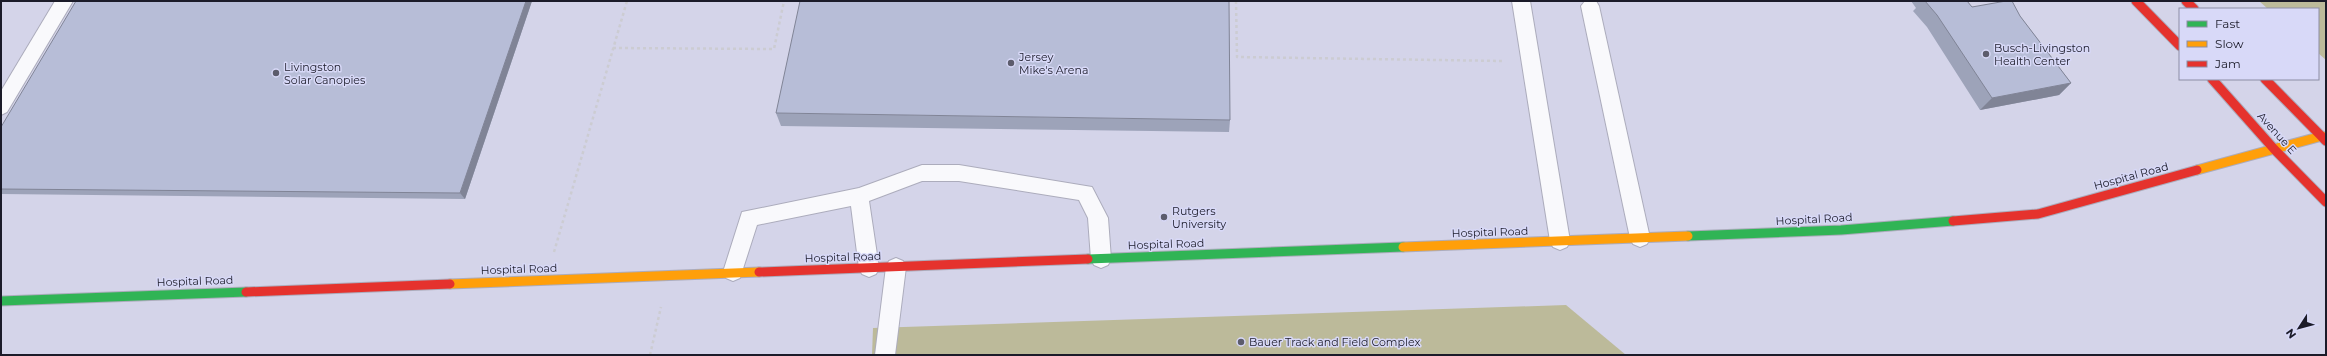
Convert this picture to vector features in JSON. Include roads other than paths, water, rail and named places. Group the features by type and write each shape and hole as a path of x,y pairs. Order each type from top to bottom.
{"street":[{"path":"2136,1 2179,45"},
{"name":"Avenue E","path":"2213,80 2274,149 2326,202"},
{"path":"2266,80 2324,139"},
{"name":"Hospital Road","path":"1,301 1841,230 2038,214 2274,149 2324,139"}],"lane":[{"path":"1,107 64,1"},
{"path":"1521,1 1560,241"},
{"path":"1590,6 1640,238"},
{"path":"733,272 749,218 859,196 922,172 959,173 1085,192 1098,218 1101,259"},
{"path":"859,196 869,268"},
{"path":"885,355 896,267"}],"place":[{"name":"Busch-Livingston Health Center","path":"1986,54"},
{"name":"Jersey Mike's Arena","path":"1011,63"},
{"name":"Livingston Solar Canopies","path":"276,73"},
{"name":"Rutgers University","path":"1164,217"},
{"name":"Bauer Track and Field Complex","path":"1241,342"}]}
